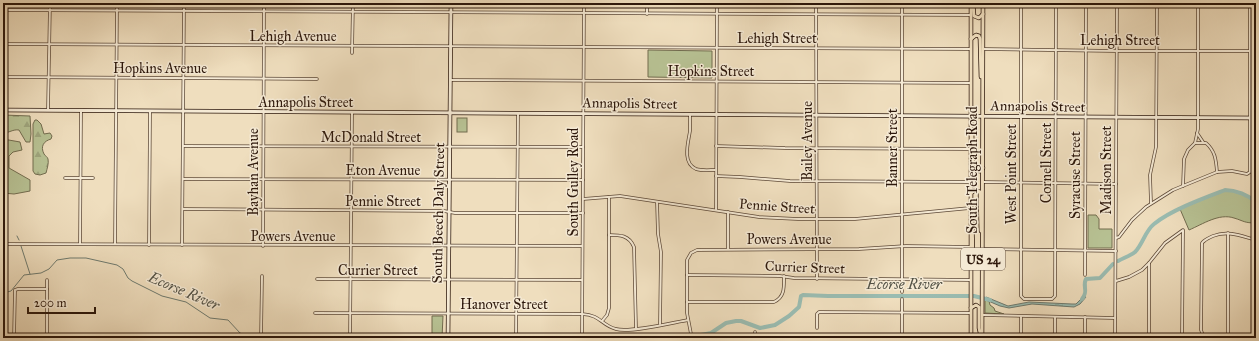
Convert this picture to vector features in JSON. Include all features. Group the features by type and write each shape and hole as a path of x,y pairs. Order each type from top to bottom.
{"main road":[{"path":"972,3 974,16 979,18 983,14"},
{"name":"South Telegraph Road","path":"971,338 970,15 972,3"},
{"name":"South Telegraph Road","path":"982,338 983,3"},
{"path":"970,39 976,35 979,36 980,39 983,85"},
{"path":"971,125 974,168 975,170 980,171 983,168"},
{"path":"970,193 975,190 980,192 980,223 983,235"},
{"path":"970,213 973,229 973,257 974,260 978,262 983,258"},
{"path":"971,308 974,305 979,307 979,328 982,338"}],"street":[{"path":"48,111 50,3"},
{"path":"115,244 117,3"},
{"path":"182,245 184,3"},
{"name":"Bayhan Avenue","path":"263,246 264,3"},
{"path":"352,53 353,3"},
{"name":"South Beech Daly Street","path":"448,338 452,3"},
{"name":"South Gulley Road","path":"582,338 584,3"},
{"path":"647,3 647,14"},
{"path":"716,210 717,3"},
{"name":"Bailey Avenue","path":"816,3 817,279"},
{"name":"Banner Street","path":"902,3 902,292"},
{"name":"West Point Street","path":"1021,3 1022,298 1054,298"},
{"name":"Cornell Street","path":"1054,298 1056,250 1056,3"},
{"name":"Syracuse Street","path":"1085,275 1086,3"},
{"name":"Madison Street","path":"1115,338 1117,3"},
{"path":"1151,203 1150,175 1156,150 1157,118 1157,3"},
{"path":"1183,186 1183,165 1185,156 1195,143 1197,133 1198,3"},
{"path":"1116,238 1119,237 1132,220 1151,203 1165,194 1217,172 1230,170 1250,172 1250,3"},
{"path":"3,10 970,15"},
{"name":"Lehigh Avenue","path":"3,44 584,47"},
{"name":"Lehigh Street","path":"584,47 970,49"},
{"name":"Lehigh Street","path":"983,49 1256,51"},
{"name":"Hopkins Avenue","path":"3,77 317,79"},
{"name":"Hopkins Street","path":"451,80 970,83"},
{"name":"Annapolis Street","path":"3,110 263,113 1256,118"},
{"path":"80,244 81,111"},
{"path":"149,245 150,112"},
{"path":"350,338 352,113"},
{"path":"516,338 518,114"},
{"path":"690,115 690,130 687,146 689,161 692,166 698,169 716,170"},
{"path":"1197,133 1203,142 1209,146 1215,154 1217,172"},
{"path":"1195,143 1203,142"},
{"name":"McDonald Street","path":"183,146 583,147"},
{"path":"716,146 970,149"},
{"path":"716,176 783,181 970,182"},
{"path":"65,178 93,178"},
{"name":"Eton Avenue","path":"183,179 583,180"},
{"path":"983,182 1116,184"},
{"name":"Pennie Street","path":"583,199 620,196 785,219 817,220 855,219 970,208"},
{"path":"602,321 607,315 609,308 609,197"},
{"path":"657,202 658,234 661,252 660,325"},
{"name":"Pennie Street","path":"183,209 444,211 582,214"},
{"path":"728,212 728,249"},
{"path":"1116,281 1134,275 1142,270 1165,243 1183,230 1182,338"},
{"path":"1228,233 1228,338"},
{"path":"1204,338 1200,330 1201,245 1204,240 1220,234 1228,233 1255,239 1254,338"},
{"path":"609,235 622,236 631,241 635,250 636,329"},
{"name":"Powers Avenue","path":"3,244 582,246"},
{"name":"Powers Avenue","path":"691,334 688,320 687,302 688,258 693,252 700,249 859,249 902,246 970,247"},
{"path":"983,248 1116,251"},
{"path":"1149,263 1149,338"},
{"name":"Currier Street","path":"687,275 784,276 817,279 971,280"},
{"path":"261,338 262,276"},
{"path":"687,302 774,302 783,294 784,276"},
{"path":"47,280 47,338"},
{"name":"Currier Street","path":"317,280 582,280"},
{"path":"14,338 16,290 47,289"},
{"path":"902,299 902,338"},
{"path":"817,328 818,313 971,313"},
{"name":"Hanover Street","path":"315,314 582,314 593,316 608,326 624,330 688,320"},
{"path":"983,315 1115,318"},
{"path":"1021,316 1021,338"},
{"path":"1055,338 1056,317"},
{"path":"1085,317 1085,338"},
{"path":"755,332 755,338"}],"green space":[{"path":"648,50 712,51 712,78 648,77"},
{"path":"3,115 30,116 30,142 26,142 19,130 3,133"},
{"path":"457,118 467,118 467,132 457,132"},
{"path":"35,120 41,124 44,134 50,133 52,136 51,139 46,141 42,149 48,158 48,162 46,173 40,175 35,174 33,171 33,124"},
{"path":"3,139 20,142 22,150 13,152 9,156 9,168 30,180 30,191 14,194 3,193"},
{"path":"1225,190 1241,193 1256,202 1256,223 1223,217 1211,220 1189,230 1180,209"},
{"path":"1088,215 1096,215 1099,219 1099,229 1112,229 1112,248 1088,248"},
{"path":"985,300 989,301 990,305 995,311 1004,314 985,313"},
{"path":"432,316 443,316 442,338 432,338"}],"water":[{"path":"1084,296 1086,297 1080,304 1074,307 1032,304 1009,308 986,300 986,297 1008,306 1029,302 1076,304"}],"waterway":[{"name":"Ecorse River","path":"1118,261 1135,252 1148,230 1154,224 1169,214 1188,205 1225,190 1242,193 1256,202"},
{"path":"17,236 19,240"},
{"path":"21,246 30,274"},
{"name":"Ecorse River","path":"3,293 11,291 24,275 41,273 49,269 57,260 86,258 117,265 123,269 128,278 132,281 162,296 186,302 210,318 228,320 240,333 251,338"},
{"name":"Ecorse River","path":"1082,299 1085,293 1086,279 1100,278 1113,264"},
{"name":"Ecorse River","path":"686,338 711,333 726,323 736,321 741,321 760,328 775,325 799,307 801,296 803,295 974,296 990,300"}]}
